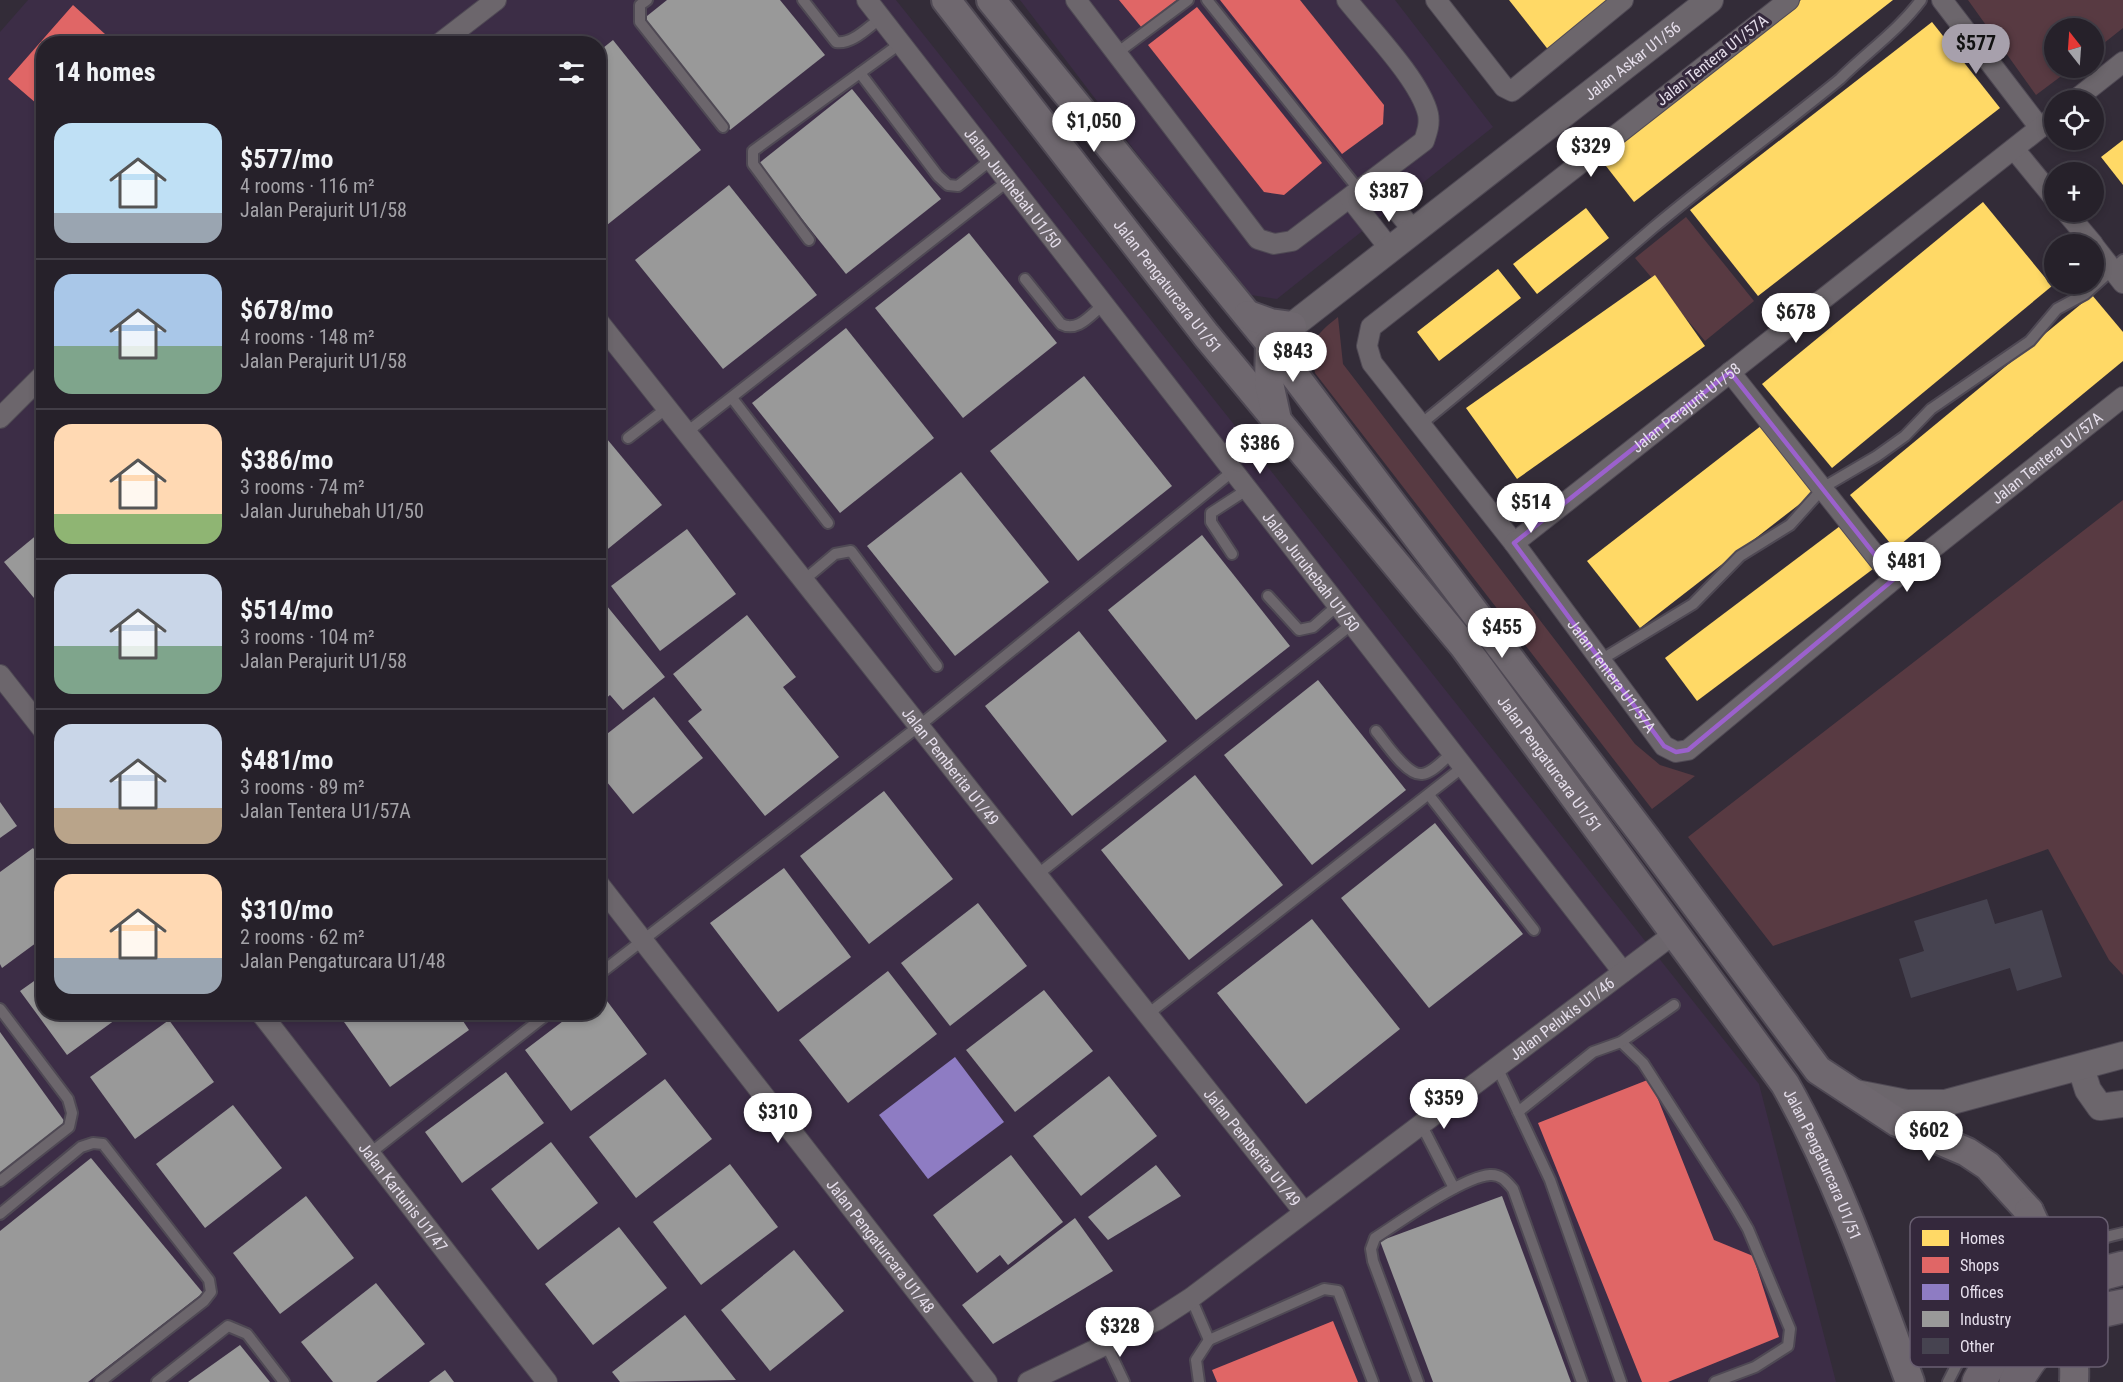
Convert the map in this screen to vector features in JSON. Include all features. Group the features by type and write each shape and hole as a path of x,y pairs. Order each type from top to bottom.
{"highway":[{"path":"2108,1273 2123,1268"},
{"path":"2108,1311 2123,1306"},
{"path":"2108,1326 2123,1322"},
{"path":"1979,1382 1989,1367"},
{"path":"2016,1382 2024,1367"},
{"path":"2036,1382 2045,1367"}],"main road":[{"name":"Jalan Pengaturcara U1/51","path":"946,0 1278,425 1463,645 1785,1084 1815,1137 1879,1295 1910,1382"},
{"name":"Jalan Pengaturcara U1/51","path":"991,0 1270,343 1648,841 1818,1070 1897,1122 1967,1152 1988,1166 2029,1211 2032,1217"},
{"path":"1248,315 1270,323 1292,326 1287,346 1287,366"},
{"path":"1206,335 1230,341 1270,343 1269,383 1278,425"},
{"name":"Jalan Pengaturcara U1/51","path":"2073,1367 2074,1382"}],"street":[{"path":"449,36 496,0"},
{"name":"Jalan Juruhebah U1/50","path":"867,0 1623,972"},
{"path":"1076,0 1258,239 1274,244 1292,241 1424,141 1429,128 1421,94 1347,0"},
{"path":"1436,0 1512,85 1623,0"},
{"name":"Jalan Askar U1/56","path":"1270,343 1710,0"},
{"name":"Jalan Tentera U1/57A","path":"1788,0 1371,327 1367,346 1372,363 1514,543 1664,746 1676,752 1688,750 1894,579 2123,397"},
{"path":"1942,0 2044,117"},
{"path":"2088,90 2123,62"},
{"name":"Jalan Perajurit U1/58","path":"1514,543 2044,125"},
{"path":"2014,149 2044,186"},
{"path":"1360,190 1414,231"},
{"path":"1360,190 1390,249"},
{"path":"2074,222 2084,234"},
{"path":"2104,256 2119,270"},
{"name":"Jalan Pemberita U1/49","path":"606,331 1305,1212"},
{"path":"1730,372 1824,487 1894,579"},
{"path":"0,418 36,382"},
{"path":"0,675 36,721"},
{"name":"Jalan Pengaturcara U1/48","path":"606,892 987,1382"},
{"name":"Jalan Pelukis U1/46","path":"1028,1382 1157,1320 1191,1298 1675,933"},
{"name":"Jalan Kartunis U1/47","path":"266,1020 548,1382"},
{"path":"1847,1091 1907,1104 1945,1103 2123,1055"},
{"path":"2081,1068 2088,1090 2100,1107 2123,1104"}],"lane":[{"path":"647,0 640,5 640,22 723,128"},
{"path":"803,0 836,42 844,43 856,37 881,18"},
{"path":"1117,53 1188,0"},
{"path":"1207,0 1360,190"},
{"path":"1421,424 1519,345 1544,320 1656,226 1840,79 1863,56 1892,34 1921,0"},
{"path":"809,240 753,164 753,151 901,43"},
{"path":"860,73 938,176 948,185 958,186 991,160"},
{"path":"687,432 1008,181"},
{"path":"1599,661 1693,604 1740,556 1790,525 1824,487 1878,456 1905,435 1931,409 2030,341 2057,309 2085,294 2119,270"},
{"path":"1026,279 1061,324 1068,327 1080,325 1104,304"},
{"path":"732,398 828,523"},
{"path":"628,438 667,408"},
{"path":"606,969 919,726 1233,471"},
{"path":"1232,554 1210,522 1211,513 1248,489"},
{"path":"804,580 836,554 851,551 937,666"},
{"path":"1268,596 1299,630 1313,627 1338,605"},
{"path":"1037,875 1352,624"},
{"path":"1376,730 1410,772 1422,774 1430,772 1458,760"},
{"path":"1148,1014 1429,795 1458,760"},
{"path":"1429,795 1534,930"},
{"path":"1518,1112 1593,1052 1621,1042 1674,1005"},
{"path":"0,1008 68,1099 72,1113 69,1127 0,1181"},
{"path":"369,1154 540,1020"},
{"path":"1621,1042 1643,1063 1734,1204 1748,1229 1790,1329 1788,1346 1755,1367 1715,1382"},
{"path":"1497,1067 1550,1180 1621,1382"},
{"path":"1421,1124 1454,1188"},
{"path":"0,1214 81,1147 93,1143 103,1144 209,1280 211,1292 204,1301 100,1382"},
{"path":"1418,1382 1373,1261 1371,1249 1375,1238 1454,1188 1490,1175 1504,1179 1513,1190 1582,1382"},
{"path":"2108,1238 2123,1233"},
{"path":"1199,1382 1196,1360 1209,1340 1324,1289 1338,1291 1373,1382"},
{"path":"1191,1298 1209,1340"},
{"path":"157,1382 228,1326 247,1334 284,1382"},
{"path":"1106,1344 1124,1382"},
{"path":"1948,1382 1956,1367"}],"highlighted area":[{"path":"1730,372 1894,579 1688,750 1676,752 1664,746 1514,543"}],"shaded area":[{"path":"28,0 896,0 1759,1084 1836,1382 0,1382 0,32"},
{"path":"1020,0 1395,0 1493,127 1277,299 1244,294"},
{"path":"1968,0 2123,0 2123,28 2104,43 2104,18 2044,18 2044,78 2059,78 2036,95"},
{"path":"1686,217 1754,301 1705,341 1635,258"},
{"path":"1338,317 1343,364 1635,744 1660,765 1695,776 1652,809 1315,373 1313,353 1316,340 1323,330"},
{"path":"2123,500 2123,975 2109,960 2048,849 1773,946 1688,837"}],"building: Homes":[{"path":"1509,0 1615,0 1550,52"},
{"path":"1801,0 1893,0 1634,202 1599,157"},
{"path":"1932,22 2000,108 1758,296 1690,210"},
{"path":"2123,140 2123,185 2101,157"},
{"path":"1983,202 2044,276 2044,293 1832,468 1762,384"},
{"path":"1586,208 1609,238 1537,294 1513,264"},
{"path":"1498,269 1521,298 1439,361 1417,332"},
{"path":"1655,275 1705,346 1517,479 1466,408"},
{"path":"2092,295 2123,332 2123,361 1895,549 1850,495"},
{"path":"1766,422 1819,489 1640,628 1587,561"},
{"path":"1844,523 1877,566 1697,701 1665,658"}],"building: Shops":[{"path":"1119,0 1177,0 1142,28"},
{"path":"1220,0 1300,0 1384,105 1383,124 1342,154"},
{"path":"73,5 107,36 46,36"},
{"path":"1197,7 1322,163 1284,195 1264,192 1148,45"},
{"path":"36,47 36,103 8,79"},
{"path":"1650,1079 1714,1240 1753,1256 1779,1337 1668,1382 1642,1382 1538,1123"},
{"path":"1333,1321 1358,1382 1217,1382 1212,1370"}],"building: Offices":[{"path":"955,1057 1004,1122 928,1179 879,1115"}],"building: Industry":[{"path":"667,0 780,0 825,55 730,130 642,20"},
{"path":"613,40 701,150 607,225 606,224 606,46"},
{"path":"852,89 941,199 846,274 758,164"},
{"path":"729,185 817,295 723,369 635,260"},
{"path":"969,233 1057,343 963,418 875,308"},
{"path":"846,328 934,438 840,513 752,403"},
{"path":"1084,376 1172,486 1078,561 990,451"},
{"path":"606,440 662,505 606,550"},
{"path":"961,472 1049,582 955,656 867,546"},
{"path":"687,529 736,594 660,651 611,586"},
{"path":"1202,535 1290,646 1196,720 1108,610"},
{"path":"36,536 36,600 4,562"},
{"path":"606,605 665,677 623,710 610,695 606,698"},
{"path":"747,615 796,677 783,687 839,757 765,816 688,721 702,710 673,674"},
{"path":"1079,631 1167,741 1072,816 985,706"},
{"path":"1318,680 1406,790 1312,865 1224,755"},
{"path":"654,697 703,758 633,814 606,781 606,735"},
{"path":"1195,775 1283,885 1189,960 1101,850"},
{"path":"884,791 953,879 869,944 800,856"},
{"path":"0,802 17,826 0,838"},
{"path":"1435,823 1523,934 1429,1008 1341,898"},
{"path":"33,848 36,852 36,943 2,968 0,964 0,872"},
{"path":"784,868 851,957 778,1012 710,923"},
{"path":"978,903 1027,966 950,1026 901,963"},
{"path":"1312,919 1400,1029 1306,1104 1217,993"},
{"path":"888,971 937,1034 848,1103 799,1040"},
{"path":"36,980 36,1013 20,991"},
{"path":"1044,990 1093,1051 1015,1112 966,1050"},
{"path":"606,1000 647,1054 571,1111 525,1050 564,1020 606,1020"},
{"path":"41,1020 115,1020 67,1055"},
{"path":"169,1020 214,1082 135,1139 90,1077"},
{"path":"343,1020 462,1020 469,1030 390,1087"},
{"path":"0,1032 65,1122 0,1173"},
{"path":"506,1072 544,1123 462,1183 425,1132"},
{"path":"1109,1076 1157,1136 1081,1196 1033,1136"},
{"path":"665,1079 712,1139 636,1198 589,1137"},
{"path":"233,1105 282,1168 205,1228 156,1164"},
{"path":"551,1142 598,1203 538,1250 491,1189"},
{"path":"1011,1155 1063,1222 1008,1265 1000,1255 977,1273 933,1215"},
{"path":"91,1158 203,1293 88,1382 0,1382 0,1231"},
{"path":"730,1164 778,1227 701,1285 653,1222"},
{"path":"1156,1165 1181,1196 1108,1240 1088,1217"},
{"path":"306,1196 354,1258 280,1314 233,1253"},
{"path":"1502,1196 1571,1382 1433,1382 1380,1241"},
{"path":"1075,1218 1113,1271 993,1344 962,1305"},
{"path":"619,1227 667,1288 593,1345 545,1284"},
{"path":"794,1250 844,1311 770,1371 721,1310"},
{"path":"376,1283 425,1344 376,1382 333,1382 301,1342"},
{"path":"685,1315 736,1380 620,1382 612,1372"},
{"path":"240,1345 270,1382 188,1382"},
{"path":"445,1370 454,1382 429,1382"}],"building: Other":[{"path":"1987,899 1995,924 2042,910 2062,977 2017,991 2010,968 1911,998 1899,959 1924,951 1914,921"}]}
